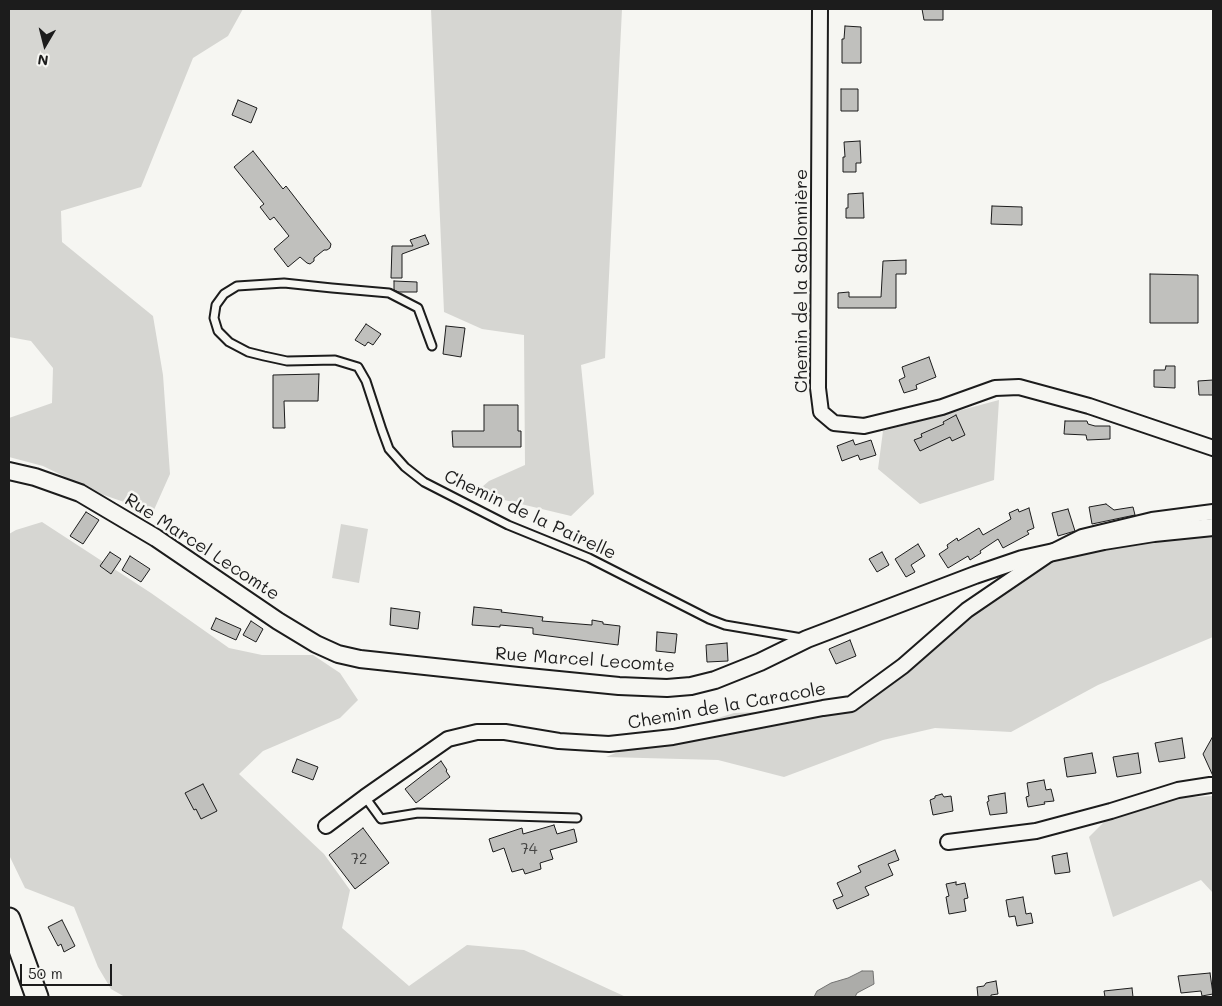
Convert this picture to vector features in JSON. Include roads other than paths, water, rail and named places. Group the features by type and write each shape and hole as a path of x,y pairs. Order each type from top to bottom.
{"main road":[{"path":"9,918 37,997"}],"street":[{"name":"Chemin de la Sablonnière","path":"820,9 818,388 821,412 834,423 864,426 942,407 994,388 1019,387 1089,406 1213,448"},
{"name":"Rue Marcel Lecomte","path":"9,471 35,477 80,493 156,538 278,621 316,644 338,654 360,659 527,677 619,686 667,688 691,686 715,680 760,662 808,639 1022,559 1104,541 1154,533 1212,513"},
{"name":"Chemin de la Caracole","path":"326,826 448,739 477,732 505,732 559,741 609,744 673,737 851,704 903,666 967,610 1052,552"},
{"path":"948,842 1036,831 1112,812 1178,790 1213,785"}],"lane":[{"name":"Chemin de la Pairelle","path":"432,346 418,308 389,293 284,283 236,286 224,294 216,305 214,318 218,331 229,342 248,352 287,360 336,360 358,367 366,381 389,449 405,467 424,482 508,525 589,558 709,620 808,639"},
{"path":"365,797 381,819 418,813 577,818"}]}
